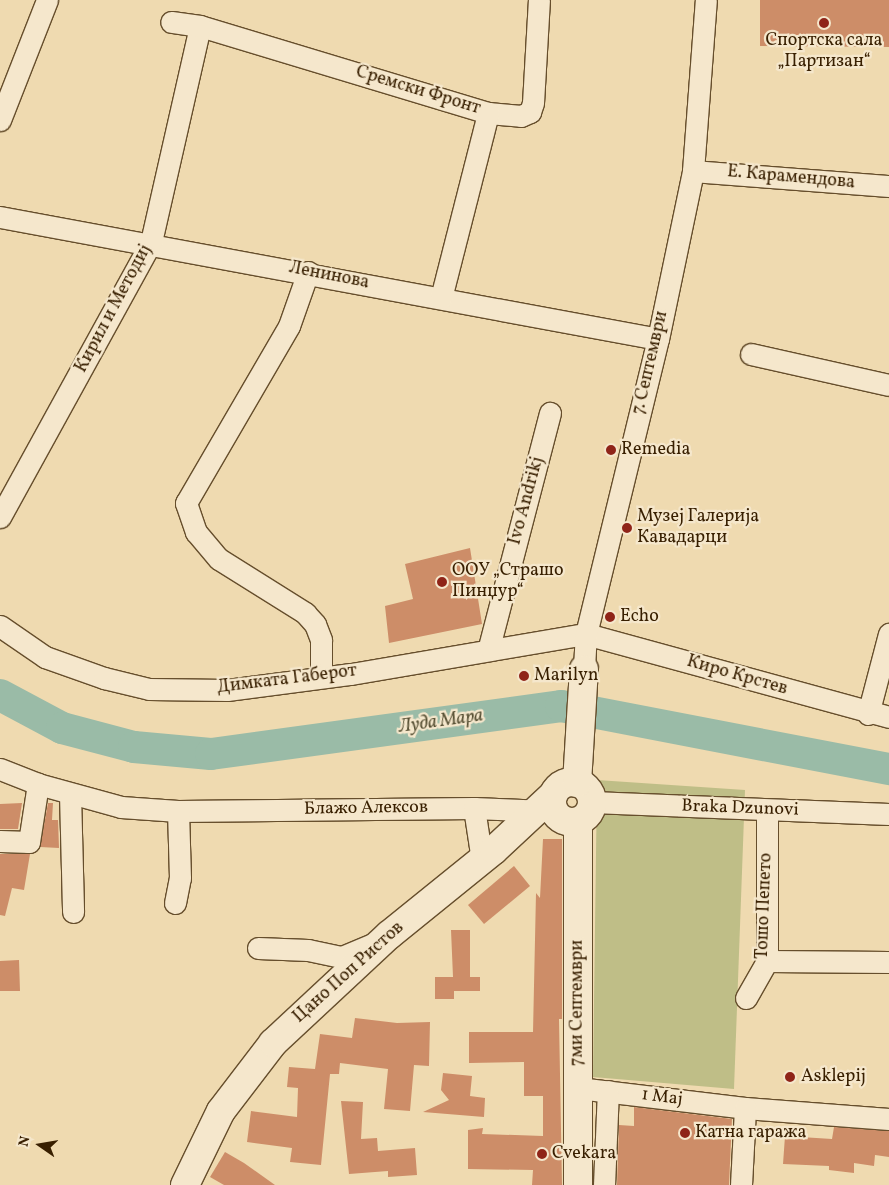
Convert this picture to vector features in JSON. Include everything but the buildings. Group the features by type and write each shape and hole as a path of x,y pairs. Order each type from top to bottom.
{"street":[{"path":"0,120 47,0"},
{"name":"Сремски Фронт","path":"200,26 488,113 521,116 530,112 533,103 539,0"},
{"name":"7. Септември","path":"565,804 581,744 586,634 658,339 693,170 706,0"},
{"path":"171,22 200,26"},
{"name":"Кирил и Методиј","path":"0,517 151,242 200,26"},
{"path":"441,298 488,113"},
{"name":"Е. Карамендова","path":"693,170 889,186"},
{"name":"Ленинова","path":"0,217 151,242 658,339"},
{"path":"308,272 290,326 186,502 196,532 218,559 305,613 315,624 321,640 321,677"},
{"path":"751,354 889,385"},
{"name":"Ivo Andrikj","path":"489,648 550,413"},
{"name":"Димката Габерот","path":"0,626 45,657 149,689 227,690 321,677 489,648 586,634"},
{"name":"Киро Крстев","path":"586,634 868,714 889,717"},
{"path":"868,714 889,634"},
{"name":"Блажо Алексов","path":"0,769 38,784 120,807 178,812 474,808 565,804"},
{"path":"0,841 29,842 38,784"},
{"path":"70,794 72,912"},
{"name":"Braka Dzunovi","path":"565,804 889,814"},
{"name":"Цано Поп Ристов","path":"185,1185 221,1111 273,1043 389,935 482,860 565,804"},
{"name":"7ми Септември","path":"565,804 578,1088 578,1185"},
{"path":"474,808 482,860"},
{"name":"Тошо Пепето","path":"746,998 767,961 767,811"},
{"path":"175,903 180,878 178,812"},
{"path":"258,948 308,950 342,957 389,935"},
{"path":"767,961 889,962"},
{"name":"1 Maj","path":"578,1088 745,1108 889,1119"},
{"path":"604,1185 608,1092"},
{"path":"741,1185 745,1108"}],"shaded area":[{"path":"597,780 745,790 734,1089 593,1077"}],"waterway":[{"name":"Луда Мара","path":"0,695 62,728 134,747 211,754 561,706 889,769"}],"place":[{"name":"Спортска сала „Партизан“","path":"824,23"},
{"name":"Remedia","path":"611,450"},
{"name":"Музеј Галерија Кавадарци","path":"627,528"},
{"name":"ООУ „Страшо Пинџур“","path":"442,582"},
{"name":"Echo","path":"610,617"},
{"name":"Marilyn","path":"524,676"},
{"name":"Asklepij","path":"790,1077"},
{"name":"Катна гаража","path":"685,1133"},
{"name":"Cvekara","path":"542,1154"}]}
